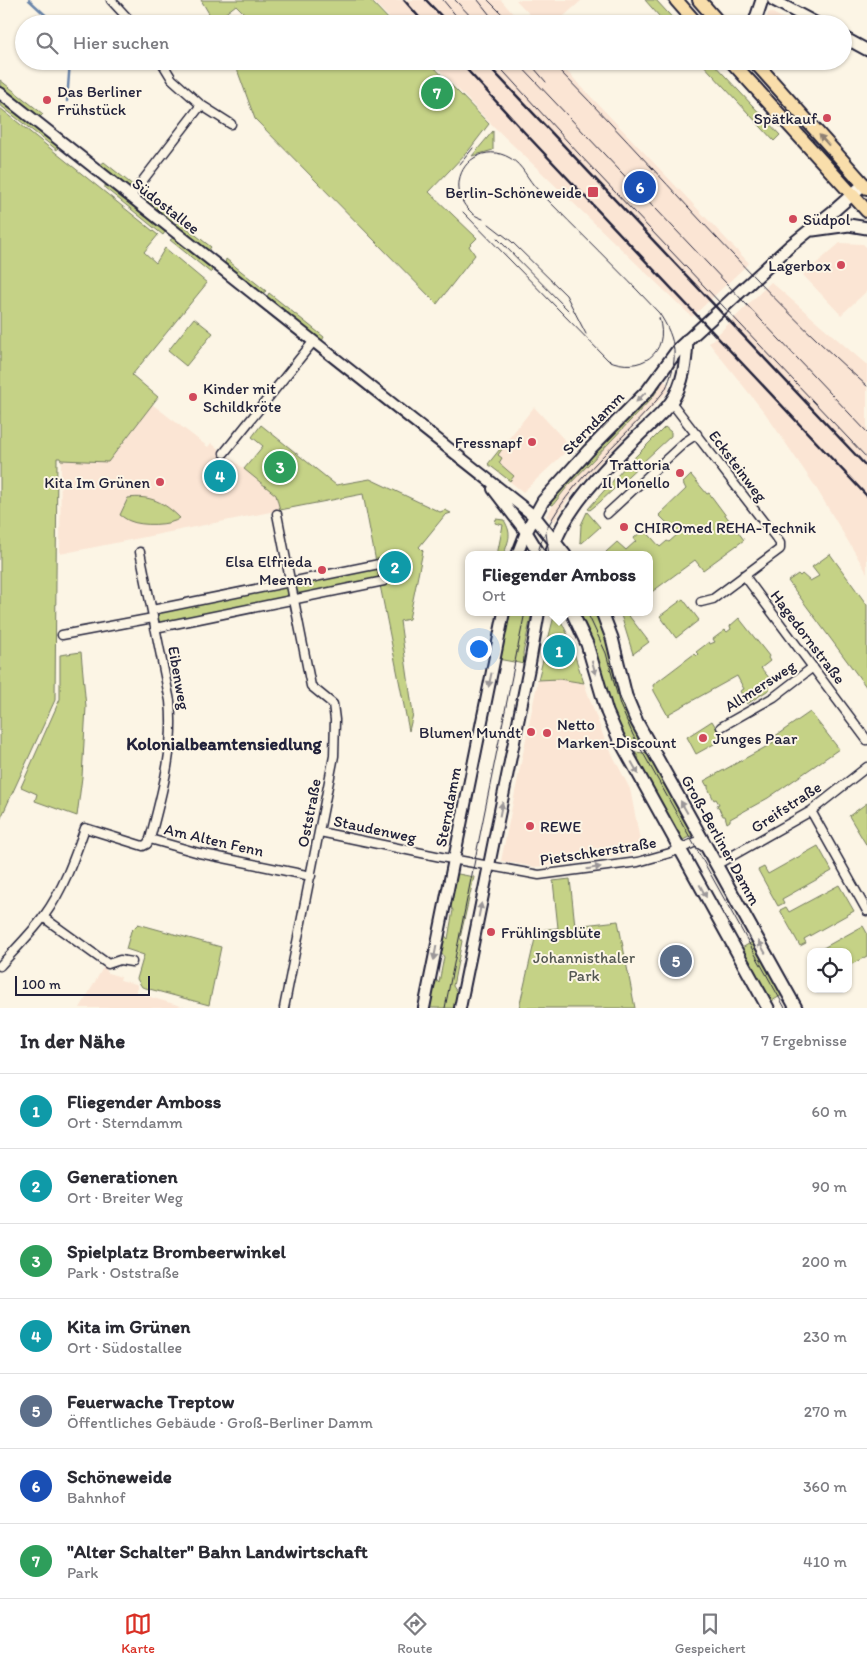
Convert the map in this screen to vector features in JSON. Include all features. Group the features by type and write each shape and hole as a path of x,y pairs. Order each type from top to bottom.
{"main road":[{"path":"676,0 689,15"},
{"path":"699,0 712,15"},
{"path":"757,15 762,0"},
{"path":"740,70 867,211"},
{"path":"762,70 865,186"},
{"name":"Sterndamm","path":"526,532 542,501 648,390 674,353 790,246 865,186"},
{"path":"812,230 849,225 867,228"},
{"path":"553,551 576,504 617,457 675,409 685,364 687,340"},
{"path":"534,516 563,551"},
{"path":"526,532 538,551"},
{"path":"574,616 587,644 601,692 618,737 768,1008"},
{"name":"Groß-Berliner Damm","path":"604,616 612,638 626,696 637,722 796,1008"}],"street":[{"path":"111,0 125,15"},
{"path":"773,0 801,15"},
{"path":"852,42 867,50"},
{"path":"166,70 172,79 201,105 231,124"},
{"name":"Südostallee","path":"0,93 534,516"},
{"path":"130,197 201,105"},
{"path":"224,453 313,342"},
{"name":"Ecksteinweg","path":"675,409 697,434 780,543 780,549 744,575"},
{"path":"608,514 685,442 697,434"},
{"name":"Südostallee","path":"487,480 526,532"},
{"name":"Oststraße","path":"277,514 311,686 332,704 335,720 334,756 284,1008"},
{"name":"Sterndamm","path":"519,551 526,532"},
{"name":"Eibenweg","path":"140,552 170,701 172,721 166,775 150,839"},
{"path":"62,635 290,582 379,564 382,566 384,582 156,628"},
{"path":"702,602 713,599 744,575"},
{"name":"Hagedornstraße","path":"744,575 867,740"},
{"name":"Sterndamm","path":"424,1008 503,616"},
{"path":"460,1008 538,616"},
{"name":"Allmersweg","path":"721,727 774,697 813,668"},
{"name":"Greifstraße","path":"716,865 811,811 867,768"},
{"path":"811,811 867,912"},
{"name":"Am Alten Fenn","path":"43,917 64,884 85,828 143,846 150,839 199,854 311,876"},
{"name":"Staudenweg","path":"320,832 489,866"},
{"name":"Pietschkerstraße","path":"489,866 539,875 638,862 670,853 696,842 708,849"},
{"path":"0,966 43,917 108,964 120,960 132,962"}],"shaded area":[{"path":"372,0 501,0 514,15 386,15"},
{"path":"516,0 582,0 565,15 530,15"},
{"path":"771,12 776,15 767,15"},
{"path":"440,70 566,70 749,263 692,317 488,121"},
{"path":"840,243 863,244 867,248 867,291 841,315 803,275"},
{"path":"771,282 867,365 867,573 815,486 765,413 709,343"},
{"path":"664,380 669,386 667,392 580,484 555,521 546,516 567,487 652,398"},
{"name":"Kita Im Grünen","path":"152,404 208,447 211,443 277,495 280,510 60,554 61,460 108,462"},
{"path":"534,407 571,447 523,492 488,464"},
{"path":"559,679 584,683 604,738 630,789 641,845 634,854 535,867 501,861 538,680"},
{"path":"104,966 108,973 121,977 120,980 136,984 138,987 136,993 188,1008 80,1008"}],"green space":[{"path":"201,0 370,0 384,15 246,15 236,5 223,15 210,15"},
{"path":"645,0 656,0 670,15 658,15"},
{"path":"237,70 437,70 489,124 469,150 429,192 477,238 469,246 475,255 437,304 255,119"},
{"path":"708,70 719,70 780,135 774,141"},
{"path":"0,80 43,114 40,117 0,85"},
{"path":"0,101 58,147 57,150 0,105"},
{"path":"0,108 158,235 144,252 156,263 165,248 207,283 132,375 158,397 108,462 61,460 57,458 55,700 0,820"},
{"path":"493,131 493,150 472,156"},
{"path":"104,162 134,186 128,187 100,165"},
{"path":"105,185 165,232 163,235 105,188"},
{"path":"140,191 175,218 172,222 140,197"},
{"path":"178,221 211,247 208,251 175,224"},
{"path":"173,238 212,269 211,273 170,240"},
{"path":"226,259 266,291 262,294 225,264"},
{"path":"269,293 324,337 322,341 267,297"},
{"path":"194,318 213,333 186,366 168,351"},
{"path":"658,383 661,385 652,398 567,487 553,505 550,504 568,481"},
{"path":"261,425 336,485 370,479 440,512 445,510 451,513 445,515 419,547 423,551 409,619 400,621 413,714 409,731 380,585 388,579 376,562 363,494 280,510 276,495 244,469 263,446 252,437"},
{"path":"665,427 671,432 671,436 600,502 590,510 588,509 624,468"},
{"path":"504,444 498,455 502,458 499,463 514,476 510,481 488,464"},
{"path":"691,475 707,494 709,493 744,540 703,570 695,560 653,591 653,551 607,551 617,542 626,550 636,541 634,538 644,529 660,547 678,534 659,515 686,489 683,483"},
{"path":"136,497 156,501 180,518 170,523 135,523 120,515 128,498"},
{"path":"587,512 600,527 582,543 580,542 581,525"},
{"path":"496,519 504,520 508,530 509,538 505,551 498,551 503,525 495,523"},
{"path":"830,554 867,605 867,688 788,581 798,574 800,576 802,574 810,581 819,576 812,567"},
{"path":"377,568 379,579 299,595 296,587 298,583"},
{"path":"287,587 288,595 285,598 159,622 158,611"},
{"path":"683,599 699,620 676,638 660,616"},
{"path":"506,616 531,616 523,653 524,664 498,659"},
{"path":"554,616 558,616 567,633 584,683 559,679 538,680"},
{"path":"578,616 597,616 607,642 625,705 638,732 636,733 637,739 641,747 632,745 628,747 615,724"},
{"path":"621,616 629,616 649,642 633,654"},
{"path":"739,618 769,656 770,661 761,668 771,680 766,683 770,689 747,704 740,691 744,689 737,676 670,713 668,716 654,691 653,685 694,654 696,656 698,654 696,652 709,642 710,644 715,642 713,639 725,630 727,632 731,629 730,626"},
{"path":"81,652 86,707 82,777 77,816 35,801 37,794 21,787 60,699 60,655"},
{"path":"810,712 839,749 768,798 730,819 727,823 725,816 723,816 717,805 719,804 716,799 714,800 708,785 704,781 773,743 771,739"},
{"path":"712,721 723,739 696,754 687,737"},
{"path":"648,750 695,836 681,841 635,761 639,758 635,752 644,753"},
{"path":"867,803 867,846 849,816"},
{"path":"818,846 832,871 782,899 784,903 778,906 758,870 764,867 768,874"},
{"path":"453,873 474,877 460,938 462,941 453,986 458,994 455,1008 426,1008 433,976 439,983 444,957 438,948 442,932 448,939 453,910 448,903"},
{"name":"Johannisthaler Park","path":"570,879 575,926 618,921 635,1008 519,1008 537,930 558,928 553,881"},
{"path":"839,885 854,911 804,939 806,943 800,946 780,910 786,907 789,912"},
{"path":"138,924 221,947 209,1005 142,987 137,979 144,955 126,949 131,931"},
{"path":"863,926 867,933 867,956 852,964 852,948 823,948"},
{"path":"754,941 784,994 770,1002 740,949"}],"waterway":[{"path":"29,0 45,15"},
{"path":"67,101 69,70"}],"tram line":[{"path":"443,0 456,15"},
{"path":"455,0 469,15"},
{"path":"478,0 490,15"},
{"path":"488,0 503,15"},
{"path":"502,70 579,154 867,458"},
{"path":"525,70 867,432"},
{"path":"536,70 546,82"},
{"path":"559,70 784,308 867,386"},
{"path":"460,164 473,148"},
{"path":"483,219 471,212 461,198 459,191 460,176 463,169 474,158 487,153 501,154 518,164 534,186 659,313 670,332 674,351 670,379 665,390 575,487 559,508 546,531 538,551"},
{"path":"463,212 608,360 620,364 631,364 650,358 660,342 662,331 659,318"},
{"path":"489,224 511,241 566,295 586,334"},
{"path":"497,238 569,311"},
{"path":"546,533 548,551"},
{"path":"445,1008 524,616"},
{"path":"589,616 606,653 620,705 633,735 785,1008"}],"railway":[{"path":"404,0 417,15"},
{"path":"426,0 440,15"},
{"path":"467,70 867,496"},
{"path":"492,70 867,467"}],"place":[{"name":"\"Alter Schalter\" Bahn Landwirtschaft","path":"437,93"},
{"name":"Das Berliner Frühstück","path":"47,100"},
{"name":"Spätkauf","path":"827,118"},
{"name":"Schöneweide","path":"640,187"},
{"name":"Berlin-Schöneweide","path":"593,192"},
{"name":"Südpol","path":"793,219"},
{"name":"Lagerbox","path":"841,265"},
{"name":"Kinder mit Schildkröte","path":"193,397"},
{"name":"Fressnapf","path":"532,442"},
{"name":"Spielplatz Brombeerwinkel","path":"280,467"},
{"name":"Trattoria Il Monello","path":"680,473"},
{"name":"Kita im Grünen","path":"220,476"},
{"name":"Kita Im Grünen","path":"160,482"},
{"name":"CHIROmed REHA-Technik","path":"624,527"},
{"name":"Generationen","path":"395,567"},
{"name":"Elsa Elfrieda Meenen","path":"322,570"},
{"name":"Fliegender Amboss","path":"559,651"},
{"name":"Blumen Mundt","path":"531,732"},
{"name":"Netto Marken-Discount","path":"547,733"},
{"name":"Junges Paar","path":"703,738"},
{"name":"REWE","path":"530,826"},
{"name":"Frühlingsblüte","path":"491,932"},
{"name":"Feuerwache Treptow","path":"676,961"}],"district":[{"name":"Kolonialbeamtensiedlung","path":"224,744"}]}
